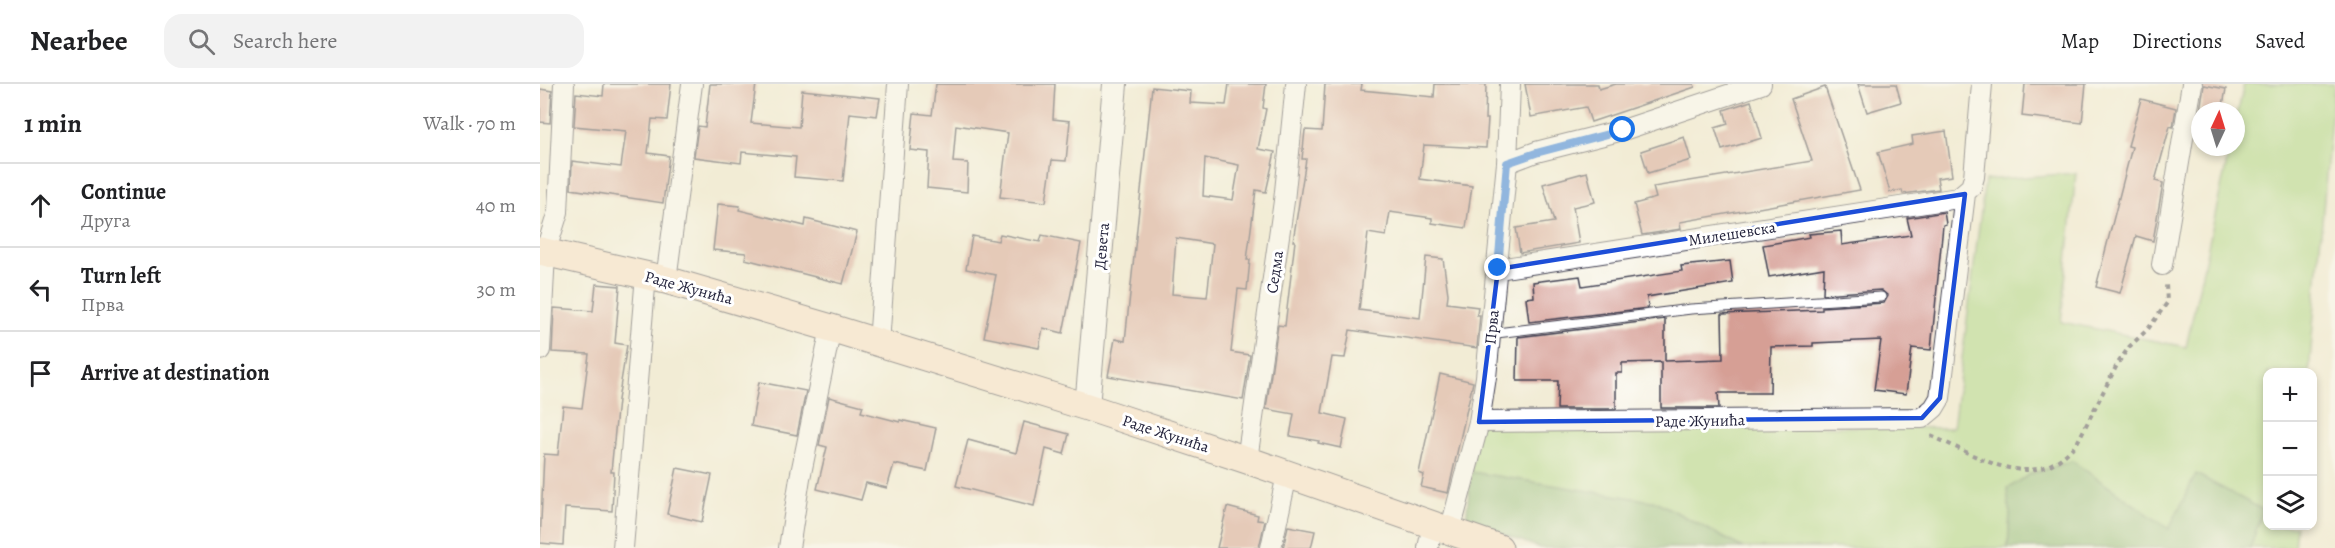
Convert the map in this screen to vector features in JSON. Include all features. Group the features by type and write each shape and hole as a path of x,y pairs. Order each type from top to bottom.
{"main road":[{"name":"Раде Жунића","path":"543,252 656,277 1087,407 1247,460 1437,535 1499,548"}],"street":[{"path":"540,350 543,252 558,212 564,84"},
{"path":"622,548 656,277 692,84"},
{"path":"879,343 898,84"},
{"name":"Девета","path":"1087,407 1115,84"},
{"name":"Седма","path":"1247,460 1284,201 1296,84"},
{"name":"Прва","path":"1437,535 1479,422 1498,268 1507,163 1510,84"},
{"path":"1507,163 1623,130 1761,84"},
{"path":"1922,418 1934,408 1940,398 1965,194 1971,187 1974,177 1982,84"},
{"path":"2162,265 2192,84"},
{"name":"Милешевска","path":"1498,268 1942,201 1965,194"},
{"path":"789,548 800,478 831,328"},
{"name":"Раде Жунића","path":"1479,422 1922,418"},
{"path":"1271,548 1287,475"}],"lane":[{"path":"1489,334 1691,309 1881,297"}],"path":[{"path":"1922,418 1922,432 1999,466 2025,471 2053,465 2078,441 2118,363 2129,346 2148,329 2167,303 2167,287 2162,265"}],"highlighted area":[{"path":"1965,194 1940,398 1922,418 1479,422 1498,269"}],"green space":[{"path":"2244,84 2334,84 2309,368 2263,368 2263,510 2196,474 2169,529 2072,461 2007,488 2010,514 2008,548 1743,548 1657,502 1471,472 1479,422 1953,428 1985,180 2076,173 2061,322 2186,347 2228,156 2245,156 2245,102 2240,102"},
{"path":"2072,461 2169,529 2196,474 2263,510 2250,548 2008,548 2010,514 2007,489 2030,474"},
{"path":"1471,472 1657,502 1743,548 1540,548 1466,520"},
{"path":"2263,510 2263,530 2296,530 2294,548 2250,548"}],"building":[{"path":"604,84 671,84 667,120 652,119 648,153 669,156 663,203 571,189 572,161 621,167 626,131 574,126 576,93 603,96"},
{"path":"710,84 756,84 751,123 799,127 802,90 880,98 877,116 850,113 843,181 794,177 796,157 742,152 741,163 694,157 698,126 705,127"},
{"path":"936,84 1055,84 1053,119 1070,121 1066,161 1052,160 1046,202 1000,197 1008,133 956,125 953,162 968,163 967,192 927,188 929,152 910,150 914,113 932,115"},
{"path":"1229,84 1266,84 1263,108 1266,109 1258,149 1275,152 1266,192 1256,190 1247,260 1250,260 1247,290 1238,289 1231,352 1250,355 1243,400 1108,376 1115,339 1125,341 1152,87 1191,91 1190,103 1226,105","holes":["1205,158 1239,165 1233,200 1203,196","1176,238 1213,244 1207,297 1172,294"]},
{"path":"1325,84 1362,84 1361,90 1434,97 1435,84 1486,84 1485,119 1488,119 1486,148 1424,145 1420,179 1472,186 1466,228 1432,223 1432,218 1390,212 1386,236 1368,233 1359,310 1420,318 1426,257 1443,259 1448,294 1447,303 1478,307 1477,315 1480,315 1477,348 1350,330 1345,358 1332,357 1322,413 1347,419 1341,448 1290,436 1294,414 1266,409 1278,325 1285,326 1295,241 1293,241 1306,159 1302,159 1305,130 1322,131"},
{"path":"1525,84 1598,84 1599,89 1616,84 1694,84 1695,87 1591,122 1586,107 1531,117"},
{"path":"1858,84 1896,84 1901,102 1867,112"},
{"path":"2025,84 2086,84 2082,123 2022,116"},
{"path":"2204,85 2226,89 2224,102 2201,102"},
{"path":"1825,87 1860,190 1680,222 1681,229 1642,235 1634,204 1656,198 1653,187 1812,161 1791,99"},
{"path":"540,89 552,91 550,123 540,122"},
{"path":"2141,99 2176,108 2173,127 2170,126 2155,181 2163,183 2153,241 2136,236 2120,293 2096,287 2132,147 2128,146"},
{"path":"1751,101 1762,138 1722,150 1715,128 1728,124 1724,110"},
{"path":"1946,131 1952,176 1937,178 1939,189 1903,194 1902,190 1890,192 1878,152 1913,144 1912,136"},
{"path":"1684,137 1691,160 1648,173 1641,151"},
{"path":"1587,172 1595,202 1573,207 1579,243 1520,253 1516,228 1554,222 1543,184"},
{"path":"718,204 740,206 739,210 805,226 806,219 857,232 843,284 745,259 746,253 713,250"},
{"path":"1944,212 1946,224 1943,225 1931,350 1912,348 1906,394 1874,390 1881,340 1771,347 1770,393 1718,393 1719,408 1661,408 1661,362 1622,363 1622,373 1616,373 1616,409 1557,409 1558,381 1517,381 1518,337 1665,319 1665,361 1723,359 1722,314 1822,310 1822,307 1884,303 1888,296 1881,290 1823,294 1824,268 1769,277 1763,245 1810,237 1809,234 1841,231 1842,245 1911,235 1907,218"},
{"path":"1000,234 1040,242 1042,235 1081,243 1063,333 1043,328 1039,348 984,337 996,275 966,269 972,236 998,241"},
{"path":"1730,261 1733,283 1647,297 1648,308 1529,322 1526,298 1534,297 1533,282 1580,276 1582,286 1682,271 1681,266"},
{"path":"596,284 620,286 615,343 627,345 618,400 611,472 614,472 612,511 565,508 563,545 540,543 544,454 558,455 563,406 582,408 589,354 552,352 554,308 593,311"},
{"path":"1440,374 1473,382 1448,493 1421,487 1424,475 1419,473"},
{"path":"759,382 806,391 797,435 751,426"},
{"path":"829,397 863,406 861,412 936,428 927,471 894,464 887,488 866,483 861,500 817,489 827,447 819,445"},
{"path":"1024,422 1069,434 1064,454 1046,449 1034,506 956,486 968,440 1016,453"},
{"path":"677,468 712,475 702,522 667,514"},
{"path":"1227,507 1258,515 1257,520 1265,521 1259,548 1217,548"},
{"path":"1288,526 1315,531 1311,548 1283,548"}],"route":[{"path":"1498,268 1507,163 1623,130"}]}
